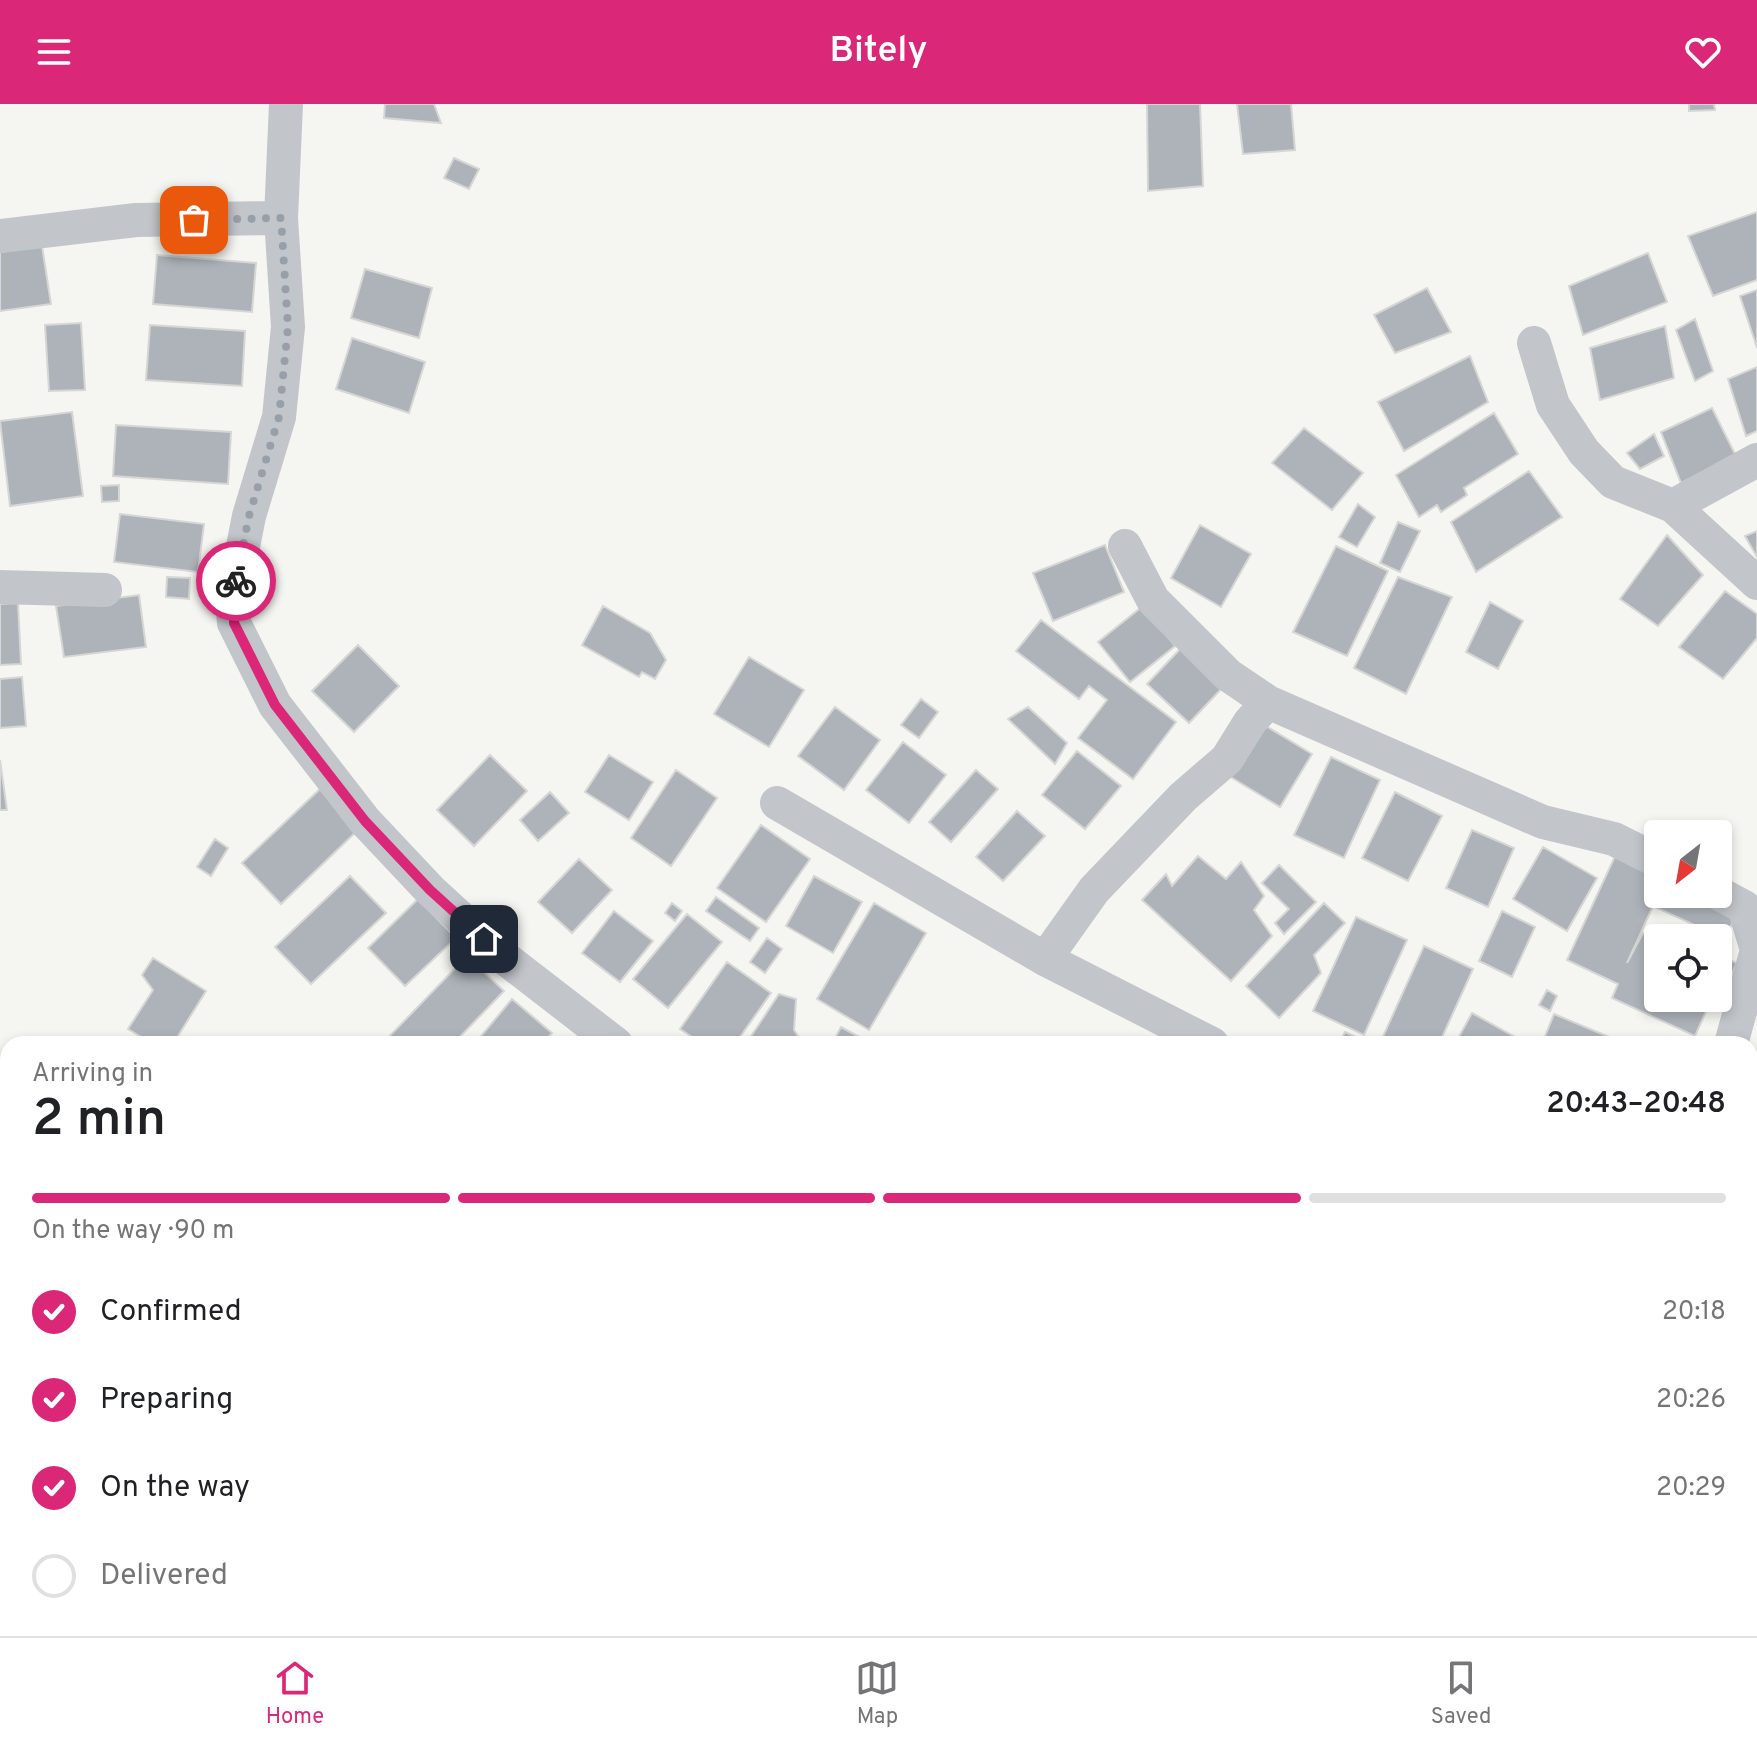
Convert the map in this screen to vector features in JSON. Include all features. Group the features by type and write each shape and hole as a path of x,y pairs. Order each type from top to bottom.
{"street":[{"path":"286,104 281,218 288,327 279,417 249,516 232,603 234,623 275,705 365,821 430,890 502,956 606,1036"},
{"path":"0,236 136,220 281,218"},
{"path":"1534,343 1553,405 1584,452 1613,482 1673,506 1757,583"},
{"path":"1673,506 1757,460"},
{"path":"1125,546 1153,600 1228,675 1268,702 1543,822 1614,839 1644,854"},
{"path":"0,587 105,590"},
{"path":"1045,959 1094,890 1183,797 1227,759 1250,722 1268,702"},
{"path":"777,803 1045,959 1196,1036"},
{"path":"1732,901 1744,907 1757,950 1733,1036"}],"building":[{"path":"385,104 434,104 441,123 384,118"},
{"path":"1147,104 1200,104 1203,186 1148,191"},
{"path":"1237,104 1291,104 1295,150 1243,154"},
{"path":"1689,104 1714,104 1715,110 1689,111"},
{"path":"454,158 479,169 469,189 444,178"},
{"path":"1757,212 1757,280 1713,296 1688,236"},
{"path":"42,246 51,304 0,311 0,252"},
{"path":"1648,253 1667,302 1583,335 1569,286"},
{"path":"157,255 256,263 252,312 153,304"},
{"path":"365,269 432,288 419,338 351,318"},
{"path":"1427,288 1451,332 1395,353 1374,315"},
{"path":"1757,290 1757,348 1740,296"},
{"path":"1695,319 1713,371 1695,381 1676,330"},
{"path":"81,323 85,390 49,391 45,325"},
{"path":"150,325 245,331 242,386 146,380"},
{"path":"1665,326 1674,378 1600,400 1590,348"},
{"path":"352,338 425,362 409,413 336,389"},
{"path":"1470,356 1488,402 1404,451 1378,402"},
{"path":"1757,367 1757,431 1746,436 1728,379"},
{"path":"1712,408 1736,456 1681,483 1661,432"},
{"path":"72,412 83,496 10,506 0,421"},
{"path":"1494,413 1518,454 1464,488 1467,495 1441,512 1437,505 1419,517 1396,475"},
{"path":"116,425 231,432 228,484 113,476"},
{"path":"1304,428 1363,473 1332,510 1272,463"},
{"path":"1654,434 1664,456 1640,469 1627,453"},
{"path":"1529,471 1562,517 1476,572 1451,522"},
{"path":"119,485 119,501 102,502 101,486"},
{"path":"1358,504 1375,517 1357,547 1339,537"},
{"path":"120,514 204,524 198,572 114,562"},
{"path":"1398,522 1420,531 1400,572 1380,563"},
{"path":"1200,525 1251,554 1221,607 1171,578"},
{"path":"1757,531 1757,557 1745,536"},
{"path":"1667,535 1703,575 1658,626 1620,599"},
{"path":"1105,545 1124,592 1053,621 1033,573"},
{"path":"1336,546 1388,571 1347,656 1293,632"},
{"path":"167,577 190,578 189,599 166,597"},
{"path":"1398,577 1452,597 1406,694 1354,668"},
{"path":"1725,591 1757,614 1757,638 1723,679 1679,647"},
{"path":"139,595 146,647 64,657 56,606"},
{"path":"1490,602 1523,621 1498,669 1466,652"},
{"path":"18,603 21,664 0,665 0,604"},
{"path":"603,606 650,633 666,660 655,679 642,672 639,677 582,645"},
{"path":"1143,606 1175,646 1130,682 1098,642"},
{"path":"1041,620 1176,722 1133,779 1078,738 1107,700 1089,686 1079,699 1016,651"},
{"path":"358,645 399,686 354,732 312,691"},
{"path":"1183,646 1225,685 1189,723 1147,684"},
{"path":"749,657 804,690 769,747 714,714"},
{"path":"22,677 26,726 0,728 0,679"},
{"path":"921,699 938,712 919,738 901,725"},
{"path":"835,707 880,740 844,790 798,756"},
{"path":"1028,707 1067,743 1055,764 1008,719"},
{"path":"1261,723 1312,754 1280,807 1229,776"},
{"path":"903,742 946,775 909,823 866,790"},
{"path":"1077,751 1121,786 1085,829 1042,795"},
{"path":"490,755 527,791 474,846 437,810"},
{"path":"609,755 653,782 629,820 585,792"},
{"path":"1331,757 1380,780 1344,858 1294,835"},
{"path":"0,760 7,810 0,810"},
{"path":"676,770 717,798 671,866 631,838"},
{"path":"976,770 998,789 951,842 929,822"},
{"path":"320,789 359,829 281,904 242,863"},
{"path":"550,792 569,813 538,841 520,820"},
{"path":"1395,792 1442,816 1408,881 1362,858"},
{"path":"1017,811 1045,836 1003,881 976,857"},
{"path":"761,825 810,859 766,922 717,888"},
{"path":"1472,830 1514,848 1488,907 1446,888"},
{"path":"215,839 228,848 211,876 197,867"},
{"path":"1543,847 1597,878 1567,931 1513,899"},
{"path":"1616,854 1644,867 1644,908 1652,908 1627,963 1644,933 1644,1012 1706,1012 1695,1036 1612,998 1618,984 1567,960"},
{"path":"1198,856 1226,879 1241,862 1264,896 1254,910 1272,936 1231,981 1142,900 1166,874 1172,886"},
{"path":"579,859 612,890 572,933 538,902"},
{"path":"1279,865 1316,902 1284,934 1275,923 1289,909 1262,883"},
{"path":"350,876 386,913 311,984 275,947"},
{"path":"814,876 862,902 833,953 786,926"},
{"path":"716,897 759,928 750,941 706,911"},
{"path":"418,899 456,938 405,986 368,948"},
{"path":"672,903 682,911 675,921 665,913"},
{"path":"874,903 926,933 869,1030 817,999"},
{"path":"1324,903 1345,923 1314,955 1321,973 1279,1018 1246,986"},
{"path":"1732,907 1738,910 1732,924 1692,924 1657,908"},
{"path":"614,911 653,941 620,982 582,953"},
{"path":"1502,911 1535,927 1512,977 1479,961"},
{"path":"687,914 722,942 668,1008 633,979"},
{"path":"1356,917 1407,940 1364,1035 1313,1011"},
{"path":"767,938 782,949 765,973 750,962"},
{"path":"1424,946 1473,969 1443,1036 1383,1036"},
{"path":"467,956 504,991 461,1036 390,1036"},
{"path":"153,958 206,991 178,1036 140,1036 128,1029 153,990 142,975"},
{"path":"727,962 771,993 741,1036 691,1036 680,1029"},
{"path":"1547,990 1557,996 1550,1011 1539,1005"},
{"path":"779,994 796,999 794,1030 798,1036 751,1036"},
{"path":"512,999 552,1033 549,1036 481,1036"},
{"path":"1472,1013 1514,1036 1459,1036"},
{"path":"1554,1014 1607,1036 1545,1036"},
{"path":"841,1027 857,1036 836,1036"}],"way so far":[{"path":"194,220 281,218 288,327 279,417 249,516 236,581"}],"route":[{"path":"236,581 232,603 234,623 251,663 275,705 365,821 430,890 484,939"}]}
